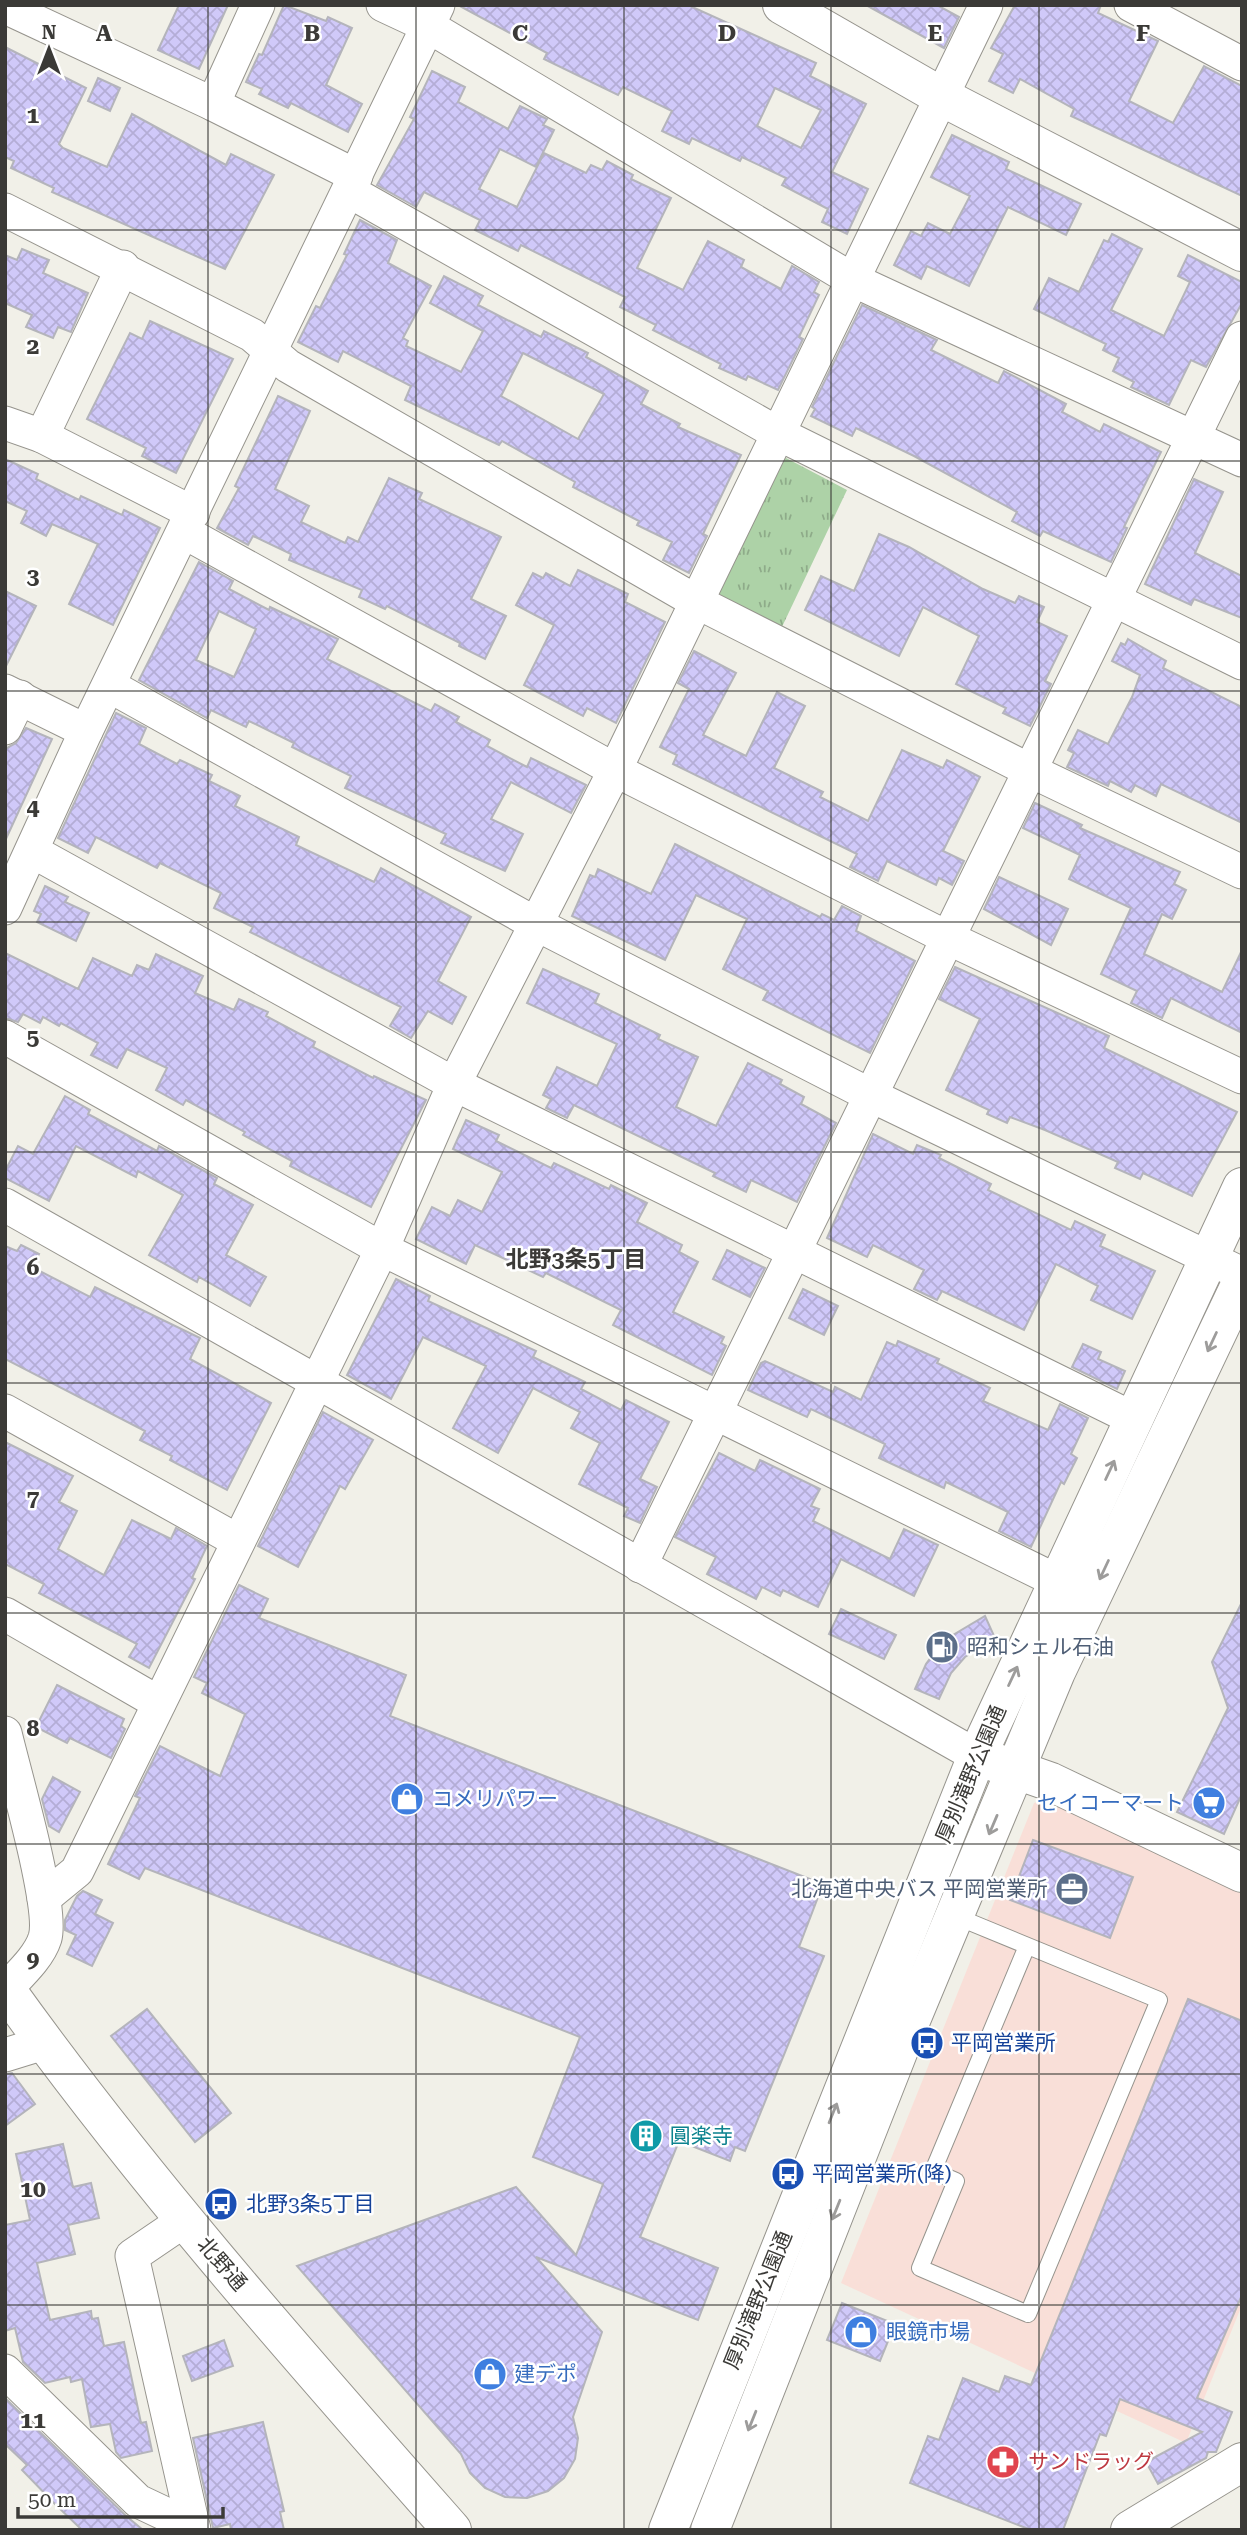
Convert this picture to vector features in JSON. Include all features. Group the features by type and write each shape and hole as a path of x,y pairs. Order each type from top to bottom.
{"main road":[{"path":"782,5 944,98 1242,252"},
{"name":"厚別滝野公園通","path":"668,2530 977,1756 1134,1419 1225,1267 1242,1187"},
{"name":"厚別滝野公園通","path":"710,2530 1014,1770 1056,1672 1242,1280"},
{"path":"977,1756 1051,1782 1242,1872"},
{"path":"919,1902 955,1916"},
{"name":"北野通","path":"6,1988 44,2043 185,2220 452,2530"},
{"path":"1130,2530 1242,2462"}],"street":[{"path":"213,104 258,5"},
{"path":"383,5 433,16 853,279 1242,460"},
{"path":"44,1898 77,1871 382,1249 454,1084 615,770 853,279 944,98 986,5"},
{"path":"1131,5 1242,64"},
{"path":"5,7 213,104 779,434 1242,663"},
{"path":"5,908 86,731 433,16"},
{"path":"5,210 123,267 252,335 270,353 697,602 1031,771 1242,872"},
{"path":"42,436 123,267"},
{"path":"640,1566 1242,338"},
{"path":"5,423 42,436 615,770 948,938 1242,1077"},
{"path":"110,686 536,924 870,1095 1225,1267"},
{"path":"5,728 13,694 86,731"},
{"path":"32,851 454,1084 1134,1419"},
{"path":"5,1037 382,1249 1058,1581"},
{"path":"5,1205 977,1756"},
{"path":"5,1410 238,1541"},
{"path":"5,1614 159,1703"},
{"path":"5,1733 44,1898 45,1937 31,1961 6,1988"},
{"path":"5,2055 44,2043"},
{"path":"185,2220 132,2256 193,2528"},
{"path":"5,2371 138,2501 193,2528"}],"lane":[{"path":"955,1916 1159,2000 1028,2314 919,2268 956,2181 933,2171 1027,1946"}],"shaded area":[{"path":"1046,1799 1242,1894 1242,2305 1186,2443 841,2283 1034,1803"}],"green space":[{"path":"786,458 847,490 780,631 714,596 776,463"}],"building":[{"path":"179,5 228,5 199,69 158,50"},
{"path":"284,5 326,21 328,17 352,28 326,85 362,104 348,132 291,103 288,108 259,94 262,89 246,82 259,54 262,55"},
{"path":"458,5 688,5 816,63 810,76 866,104 832,172 868,189 847,234 822,222 828,209 782,185 786,178 742,157 740,161 692,138 689,144 662,131 672,111 623,87 618,95 544,59 547,53","holes":["775,88 821,110 801,148 757,126"]},
{"path":"866,5 937,5 959,17 944,48"},
{"path":"1015,5 1101,5 1098,13 1158,41 1129,101 1173,123 1204,66 1242,86 1242,196 1071,116 1074,109 1020,79 1013,93 989,81 1003,54 991,48"},
{"path":"5,47 86,88 59,144 63,148 107,167 132,114 226,165 231,154 274,175 225,269 52,192 54,188 11,168 14,161 5,157"},
{"path":"432,71 465,87 458,102 508,129 520,106 547,119 543,125 554,130 536,167 500,149 479,189 517,207 544,153 586,173 591,165 602,170 607,161 633,175 631,179 671,198 637,268 683,290 708,241 744,260 741,267 781,289 792,266 819,282 814,292 819,295 799,337 803,339 778,390 748,376 746,380 719,368 721,364 653,330 656,325 620,307 625,297 521,245 518,251 475,230 480,220 424,192 416,207 377,185 414,119 410,117"},
{"path":"98,78 120,88 110,111 88,101"},
{"path":"952,135 1009,162 1006,169 1081,204 1066,235 1008,207 969,286 927,266 921,279 894,265 911,231 921,236 928,223 950,234 970,196 931,177"},
{"path":"360,220 397,240 388,263 431,286 403,338 408,341 406,346 461,372 483,331 430,303 444,276 483,296 478,305 541,337 544,331 588,353 586,357 648,391 641,404 680,424 678,427 741,455 703,534 707,536 689,573 663,560 672,542 637,525 639,521 573,487 575,482 502,441 499,445 405,400 411,386 343,351 338,362 298,342 316,306 320,308 347,255 344,254","holes":["523,353 604,394 578,439 501,396"]},
{"path":"1112,234 1142,249 1111,310 1164,336 1190,282 1178,276 1188,255 1242,282 1242,303 1206,367 1191,360 1169,405 1131,387 1134,382 1113,371 1119,358 1103,350 1106,344 1034,309 1049,278 1079,292 1104,240 1108,242"},
{"path":"22,249 49,260 43,273 88,293 71,332 58,327 53,338 26,327 32,315 5,303 5,255 17,260"},
{"path":"862,305 937,340 931,350 998,383 1004,371 1066,404 1062,412 1100,432 1104,424 1161,452 1124,527 1127,528 1111,562 1043,531 1040,536 1012,521 1017,512 914,456 856,428 852,436 811,416 815,409 812,407"},
{"path":"150,321 233,359 176,473 142,456 146,448 87,419 130,333 142,339"},
{"path":"278,396 310,411 275,489 309,506 301,522 345,543 348,537 358,542 389,478 422,493 419,499 501,537 471,599 506,616 485,659 459,646 460,643 387,606 385,609 359,597 362,590 289,560 291,554 253,536 248,545 217,528 239,488 235,486"},
{"path":"5,459 38,474 36,479 79,500 81,496 122,515 124,510 160,528 113,625 69,604 98,544 52,524 46,536 21,523 27,511 5,501"},
{"path":"1194,479 1223,492 1195,553 1242,576 1242,618 1194,599 1191,605 1145,584"},
{"path":"879,534 909,547 983,589 1015,603 1019,596 1044,607 1037,622 1067,636 1045,681 1051,684 1030,726 1003,713 1006,708 956,684 979,636 923,607 899,656 805,610 821,576 854,591"},
{"path":"199,562 233,581 229,589 269,610 270,607 338,639 327,659 431,711 435,704 459,717 456,722 490,740 487,746 527,767 531,758 586,785 571,813 511,782 491,819 523,834 505,871 441,843 446,834 345,788 351,776 292,747 294,743 249,721 246,727 211,710 207,718 139,680","holes":["219,611 256,629 234,677 196,660"]},
{"path":"578,570 628,594 625,602 665,622 616,723 587,708 583,716 524,685 554,625 516,605 533,573 543,578 546,573 570,586"},
{"path":"5,591 36,606 5,668"},
{"path":"1128,639 1166,661 1163,668 1242,707 1242,823 1161,784 1156,796 1135,785 1131,792 1110,781 1108,786 1067,767 1074,753 1068,750 1078,730 1108,744 1132,697 1140,675 1112,661 1121,643 1125,645"},
{"path":"694,651 736,673 703,735 746,756 777,692 805,706 774,768 823,792 820,797 868,821 902,750 943,768 947,760 980,777 943,851 964,861 952,885 939,878 936,885 887,861 878,881 850,867 857,854 673,764 677,755 660,747 689,689 678,683"},
{"path":"116,713 146,728 139,744 177,764 180,760 212,775 209,781 240,796 235,806 299,837 296,845 374,882 381,868 471,917 438,981 466,997 452,1024 428,1011 411,1038 390,1026 401,1007 250,932 253,927 214,908 221,893 160,863 157,868 96,837 88,853 58,838"},
{"path":"26,728 52,739 5,841 5,749 16,743"},
{"path":"1035,803 1082,825 1080,828 1180,872 1174,884 1186,890 1172,919 1162,914 1144,954 1222,992 1242,950 1242,1033 1171,998 1162,1018 1131,1003 1137,991 1101,974 1131,908 1069,879 1080,855 1023,828"},
{"path":"675,844 820,917 822,914 834,920 842,906 861,916 856,931 915,961 870,1053 763,1000 768,991 723,969 747,919 696,895 665,960 572,916 590,875 595,877 598,869 651,894"},
{"path":"999,877 1068,909 1051,945 984,909"},
{"path":"45,886 68,897 65,902 89,913 76,941 37,922 41,914 34,911"},
{"path":"5,953 78,989 93,958 132,976 137,965 149,970 156,954 203,976 195,993 234,1010 239,999 268,1012 266,1016 315,1042 313,1047 373,1078 374,1076 426,1100 371,1207 290,1166 292,1161 243,1135 245,1132 186,1100 183,1105 156,1090 167,1068 127,1049 117,1068 91,1055 98,1043 61,1023 59,1026 43,1017 40,1023 23,1014 18,1022 5,1018"},
{"path":"955,967 1109,1036 1104,1048 1237,1112 1192,1196 1143,1173 1140,1179 1115,1168 1118,1162 1045,1130 1010,1117 1007,1123 987,1114 989,1110 946,1090 980,1019 939,999"},
{"path":"543,969 599,994 595,1003 660,1035 658,1039 698,1057 676,1107 716,1126 748,1063 782,1080 780,1084 804,1097 801,1104 836,1123 797,1202 751,1180 746,1192 713,1176 715,1173 574,1105 567,1118 546,1108 551,1099 543,1095 557,1067 597,1086 617,1044 527,1003"},
{"path":"65,1096 90,1110 88,1114 157,1151 159,1146 217,1178 214,1184 253,1205 226,1255 266,1277 250,1306 199,1277 197,1282 149,1255 183,1195 138,1171 136,1177 76,1146 49,1201 5,1178 5,1171 18,1146 33,1154"},
{"path":"466,1120 499,1135 496,1141 551,1168 554,1163 609,1189 611,1185 647,1203 637,1222 682,1245 679,1252 698,1262 673,1312 724,1337 721,1343 726,1346 712,1375 613,1325 621,1310 546,1273 543,1277 475,1245 466,1264 416,1239 432,1207 450,1216 458,1200 482,1212 502,1172 453,1149"},
{"path":"873,1134 913,1154 917,1145 941,1155 939,1158 991,1184 988,1190 1071,1230 1075,1221 1105,1235 1100,1246 1155,1271 1132,1319 1091,1300 1098,1286 1056,1264 1024,1330 942,1291 937,1300 914,1289 924,1270 873,1245 867,1257 827,1238"},
{"path":"21,1245 39,1254 32,1267 90,1297 95,1287 200,1338 190,1359 271,1403 227,1490 170,1460 172,1456 140,1440 145,1431 5,1359 5,1246 17,1251"},
{"path":"727,1250 765,1268 750,1297 713,1279"},
{"path":"396,1279 430,1296 428,1301 536,1351 533,1357 585,1382 581,1389 621,1410 626,1400 669,1422 640,1479 657,1487 640,1523 624,1516 628,1508 579,1484 600,1443 571,1428 580,1412 533,1388 498,1453 453,1428 486,1366 423,1337 391,1399 347,1375"},
{"path":"803,1289 838,1306 824,1335 789,1318"},
{"path":"898,1341 939,1359 937,1363 990,1388 983,1401 1048,1430 1060,1404 1088,1418 1071,1454 1077,1458 1064,1484 1061,1482 1031,1547 999,1531 1008,1512 946,1482 944,1488 879,1458 885,1444 811,1409 807,1417 748,1390 761,1363 765,1361 833,1392 835,1387 861,1400 887,1342 896,1346"},
{"path":"1083,1344 1101,1352 1098,1359 1125,1371 1117,1389 1072,1367"},
{"path":"323,1412 373,1440 345,1489 340,1486 298,1567 258,1546"},
{"path":"5,1442 73,1476 59,1502 77,1511 58,1549 104,1575 132,1520 171,1539 176,1528 207,1546 192,1578 195,1579 149,1668 129,1657 137,1644 39,1593 44,1584 5,1564"},
{"path":"719,1453 755,1471 760,1460 820,1489 811,1506 819,1509 813,1521 890,1559 904,1529 938,1545 914,1596 841,1559 818,1607 783,1590 780,1596 762,1587 756,1599 707,1574 716,1557 675,1537"},
{"name":"コメリパワー","path":"239,1585 268,1599 259,1618 406,1675 390,1716 823,1884 799,1947 824,1956 745,2151 735,2147 730,2161 679,2141 640,2237 718,2268 698,2320 536,2257 602,2332 573,2417 578,2438 575,2459 564,2478 548,2491 527,2498 505,2497 485,2488 470,2473 461,2454 297,2266 516,2187 576,2255 603,2184 533,2157 580,2037 145,1868 139,1879 108,1864 140,1798 135,1796 160,1746 220,1776 245,1714 202,1693 207,1683 194,1677"},
{"path":"1242,1602 1242,1794 1224,1834 1177,1812 1228,1708 1212,1662"},
{"path":"841,1609 896,1635 884,1659 829,1634"},
{"path":"985,1616 995,1638 965,1657 951,1673 939,1699 915,1689 926,1664 943,1641"},
{"path":"57,1685 124,1719 121,1726 125,1729 111,1758 70,1738 67,1743 36,1727"},
{"path":"53,1777 80,1792 59,1832 49,1826 42,1799"},
{"name":"北海道中央バス 平岡営業所","path":"1033,1840 1133,1877 1110,1938 1010,1900"},
{"path":"83,1891 102,1900 95,1914 113,1923 92,1966 67,1954 76,1935 65,1930 65,1920 77,1896"},
{"path":"1188,1999 1242,2021 1242,2295 1197,2398 1232,2412 1216,2452 1208,2452 1206,2458 1158,2484 1146,2462 1202,2432 1120,2399 1106,2436 1100,2434 1063,2530 1031,2530 910,2483 928,2436 939,2440 963,2378 999,2392 1005,2376 1031,2385"},
{"path":"147,2009 231,2113 195,2142 111,2036"},
{"path":"12,2073 35,2104 5,2126 5,2074"},
{"path":"63,2144 73,2187 91,2183 99,2218 68,2225 75,2254 37,2263 50,2320 91,2311 92,2319 98,2318 104,2346 124,2342 141,2423 146,2422 152,2451 121,2458 116,2452 110,2424 91,2427 82,2379 71,2382 70,2377 45,2383 23,2362 15,2328 5,2331 5,2225 30,2220 16,2154"},
{"name":"眼鏡市場","path":"842,2303 895,2324 880,2361 827,2340"},
{"path":"224,2340 233,2366 192,2381 183,2356"},
{"path":"5,2398 143,2530 82,2530 22,2470 27,2465 5,2444"},
{"path":"263,2422 284,2511 280,2512 284,2530 231,2530 230,2524 213,2528 193,2438"}],"place":[{"name":"昭和シェル石油","path":"942,1647"},
{"name":"コメリパワー","path":"407,1799"},
{"name":"セイコーマート","path":"1209,1803"},
{"name":"北海道中央バス 平岡営業所","path":"1072,1889"},
{"name":"平岡営業所","path":"927,2043"},
{"name":"圓楽寺","path":"646,2136"},
{"name":"平岡営業所(降)","path":"788,2174"},
{"name":"北野3条5丁目","path":"221,2204"},
{"name":"眼鏡市場","path":"861,2332"},
{"name":"建デポ","path":"490,2374"},
{"name":"サンドラッグ","path":"1003,2462"}],"district":[{"name":"北野3条5丁目","path":"576,1259"}]}
